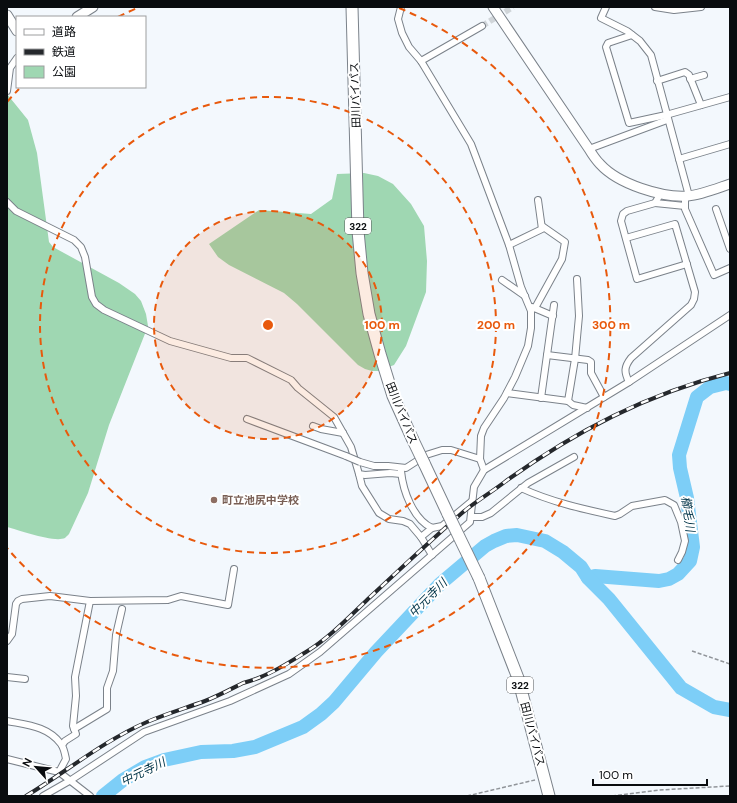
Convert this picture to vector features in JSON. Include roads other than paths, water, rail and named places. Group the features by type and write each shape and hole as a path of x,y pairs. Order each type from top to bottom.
{"highway":[{"name":"田川バイパス","path":"352,7 358,231 362,273 369,314 393,396 479,578 518,678 549,796"}],"street":[{"path":"79,16 93,7"},
{"path":"401,7 398,19 402,33 409,47 421,61 470,144 509,245 525,296 532,307 553,316"},
{"path":"493,7 600,165 637,187 661,193 687,196 730,184"},
{"path":"606,7 601,18 632,35 640,41 651,55 679,159 687,196 685,209 714,275 730,268"},
{"path":"655,7 674,10 701,7"},
{"path":"7,15 16,29"},
{"path":"421,61 482,26"},
{"path":"632,35 608,43 606,47 630,123 667,118"},
{"path":"7,91 10,68 16,59"},
{"path":"657,81 685,72 690,79 701,105"},
{"path":"690,79 704,75"},
{"path":"589,149 701,105 730,98"},
{"path":"679,159 730,144"},
{"path":"655,203 661,193"},
{"path":"509,245 542,229 538,200"},
{"path":"7,202 16,211 74,240 81,247 85,257 92,297 96,304 104,310 170,341 231,358 247,358 291,380 298,388 334,417 351,447 360,474 362,486 379,513 389,519 403,521 410,524 421,536 432,555"},
{"path":"685,206 655,203 627,211 623,214 621,221 637,279 687,264"},
{"path":"716,209 730,249"},
{"path":"626,238 675,224 695,292 691,305 631,358 624,369 629,382"},
{"path":"484,470 480,459 484,428 506,393 528,346 532,307 562,259 565,242 542,226"},
{"path":"568,401 575,359 579,316 577,279"},
{"path":"502,280 525,296"},
{"path":"541,398 554,305"},
{"path":"43,796 71,780 144,732 230,701 289,674 320,652 466,527 472,517 474,488 484,470 629,382 730,315"},
{"path":"547,356 588,360 591,362 591,373 604,397"},
{"path":"506,393 568,401 573,405 587,408"},
{"path":"247,419 374,466 406,468 426,455 442,450 451,450 480,459"},
{"path":"314,426 321,429 343,433"},
{"path":"472,517 482,517 491,513 528,483 574,457"},
{"path":"401,467 401,474 407,498 416,514 425,525 432,528"},
{"path":"360,474 365,475 390,472 401,474"},
{"path":"521,488 539,496 570,506 615,516 632,506 665,500 674,505 681,522 684,535 685,542 678,560"},
{"path":"421,536 432,528 442,526 472,501"},
{"path":"7,641 12,634 16,604 22,599 50,596 90,601 168,600 180,596 228,605 234,569"},
{"path":"62,745 65,741 76,734 73,726 76,696 75,677 90,601"},
{"path":"74,729 107,709 107,688 113,671 116,635 122,609"},
{"path":"7,677 24,679"},
{"path":"7,721 32,725 50,733 62,745 66,759 59,772"},
{"path":"7,759 59,772 88,794"}],"waterway":[{"name":"櫛毛川","path":"588,578 595,576 659,581 669,579 678,574 690,561 693,547 687,498 680,468 679,455 697,397 710,387 726,383 730,384"},
{"name":"中元寺川","path":"103,796 123,780 145,767 164,760 201,752 233,751 255,747 303,727 334,702 376,652 440,584 485,546 506,536 517,535 545,541 563,552 581,567 588,578 609,599 681,688 714,707 730,710"}],"tunnel":[{"path":"482,26 513,7"}],"railway":[{"path":"26,796 115,738 154,719 210,699 243,683 269,674 314,646 338,628 414,556 473,504 559,446 586,430 641,403 699,382 730,373"}],"place":[{"name":"町立池尻中学校","path":"214,500"}]}
